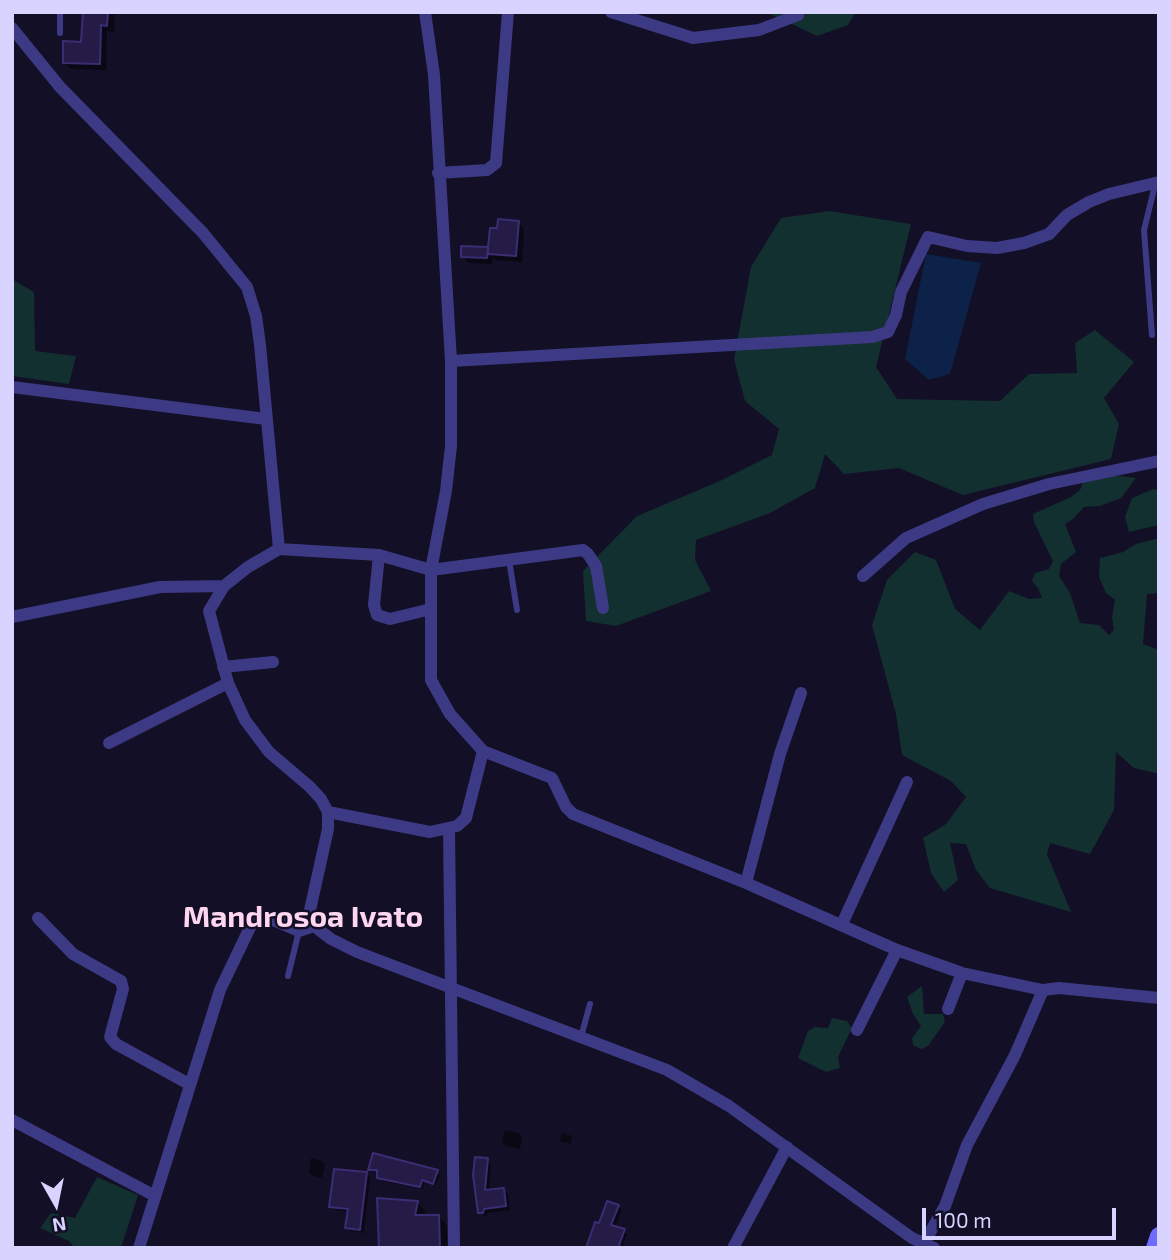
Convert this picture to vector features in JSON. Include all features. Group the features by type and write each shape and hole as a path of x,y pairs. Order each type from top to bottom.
{"main road":[{"path":"1154,1248 1159,1237"}],"street":[{"path":"425,12 434,75 451,360 451,446 446,491 431,570 431,680 450,714 482,751 552,778 566,807 573,814 746,883 897,950 962,973 1043,990 1059,988 1159,998"},
{"path":"438,173 486,170 496,163 508,12"},
{"path":"611,12 693,38 759,30 798,15"},
{"path":"12,28 60,86 203,233 247,287 258,326 279,549"},
{"path":"451,360 872,337 888,332 896,315 901,292 928,237 967,246 1024,243 1049,234 1067,215 1089,202 1109,194 1157,183"},
{"path":"12,387 266,419"},
{"path":"863,576 906,538 983,504 1049,484 1159,461"},
{"path":"603,608 596,566 583,550 431,570 379,555 279,549 223,586 209,611 223,667 245,720 269,752 310,787 328,812 328,829 310,910 314,926 331,939 357,952 667,1070 729,1106 919,1244 945,1206 967,1145 1015,1055 1043,990"},
{"path":"379,555 374,605 377,615 390,619 431,609"},
{"path":"12,617 160,587 223,586"},
{"path":"223,667 273,662"},
{"path":"109,743 228,682"},
{"path":"746,883 779,754 801,693"},
{"path":"328,812 430,832 457,826 466,818 482,751"},
{"path":"842,924 907,782"},
{"path":"449,829 454,1248"},
{"path":"138,1248 220,990 254,919 261,915 299,931 314,926"},
{"path":"38,918 73,954 121,981 123,989 110,1037 116,1044 189,1084"},
{"path":"857,1030 897,950"},
{"path":"948,1009 962,973"},
{"path":"12,1120 155,1196"},
{"path":"733,1248 787,1147"}],"lane":[{"path":"60,12 60,33"},
{"path":"1152,335 1144,230 1157,183"},
{"path":"509,560 517,610"},
{"path":"288,976 299,931"},
{"path":"582,1037 590,1004"}],"green space":[{"path":"766,12 856,12 848,25 817,36"},
{"path":"829,211 911,224 876,367 897,399 1000,401 1029,374 1077,373 1075,343 1095,330 1134,362 1104,398 1119,424 1111,459 963,495 899,468 844,474 825,454 815,488 770,513 696,540 695,560 711,591 616,626 586,621 583,571 637,516 720,481 772,455 779,429 745,401 734,359 751,267 781,218"},
{"path":"12,279 34,292 35,351 76,356 69,384 12,376"},
{"path":"1113,475 1136,478 1121,498 1100,506 1084,507 1065,524 1076,552 1061,564 1059,576 1070,593 1080,623 1099,625 1109,635 1114,630 1112,617 1115,600 1106,593 1099,577 1100,558 1159,538 1159,593 1147,594 1143,644 1159,650 1159,774 1134,768 1116,752 1114,810 1090,854 1050,843 1047,854 1071,912 990,888 976,870 966,844 950,843 958,880 944,892 931,873 923,838 946,824 966,797 951,781 902,755 896,714 872,625 887,580 915,552 936,560 955,609 980,630 1009,591 1029,599 1042,598 1032,581 1035,573 1049,569 1053,561 1034,522 1033,514 1071,497 1080,490 1084,480"},
{"path":"1153,489 1159,490 1159,525 1129,532 1125,517 1132,498"},
{"path":"922,986 924,1014 943,1014 945,1022 928,1046 921,1049 913,1045 912,1038 921,1026 907,997"},
{"path":"832,1018 847,1021 852,1028 838,1057 840,1068 826,1072 798,1058 808,1031 815,1027 828,1028"},
{"path":"97,1177 138,1195 121,1248 75,1248 69,1241 40,1228 51,1213 75,1218"}],"water":[{"path":"926,254 981,263 950,374 929,380 905,359"}],"building":[{"path":"83,12 108,12 107,26 101,25 100,64 63,63 63,41 81,42"},
{"path":"498,219 519,221 516,256 488,254 488,248 487,258 461,257 461,246 488,247 490,228 497,228"},
{"path":"373,1153 438,1170 433,1184 422,1180 420,1187 377,1178 377,1170 368,1170"},
{"path":"475,1157 488,1158 485,1190 504,1188 506,1206 484,1209 483,1213 478,1213 473,1175"},
{"path":"334,1169 367,1172 360,1230 345,1228 348,1209 329,1207"},
{"path":"377,1198 418,1201 415,1215 439,1215 440,1248 379,1248"},
{"path":"607,1201 619,1205 611,1225 625,1229 618,1248 586,1248 595,1222 599,1223"}],"district":[{"name":"Mandrosoa Ivato","path":"303,917"}]}
